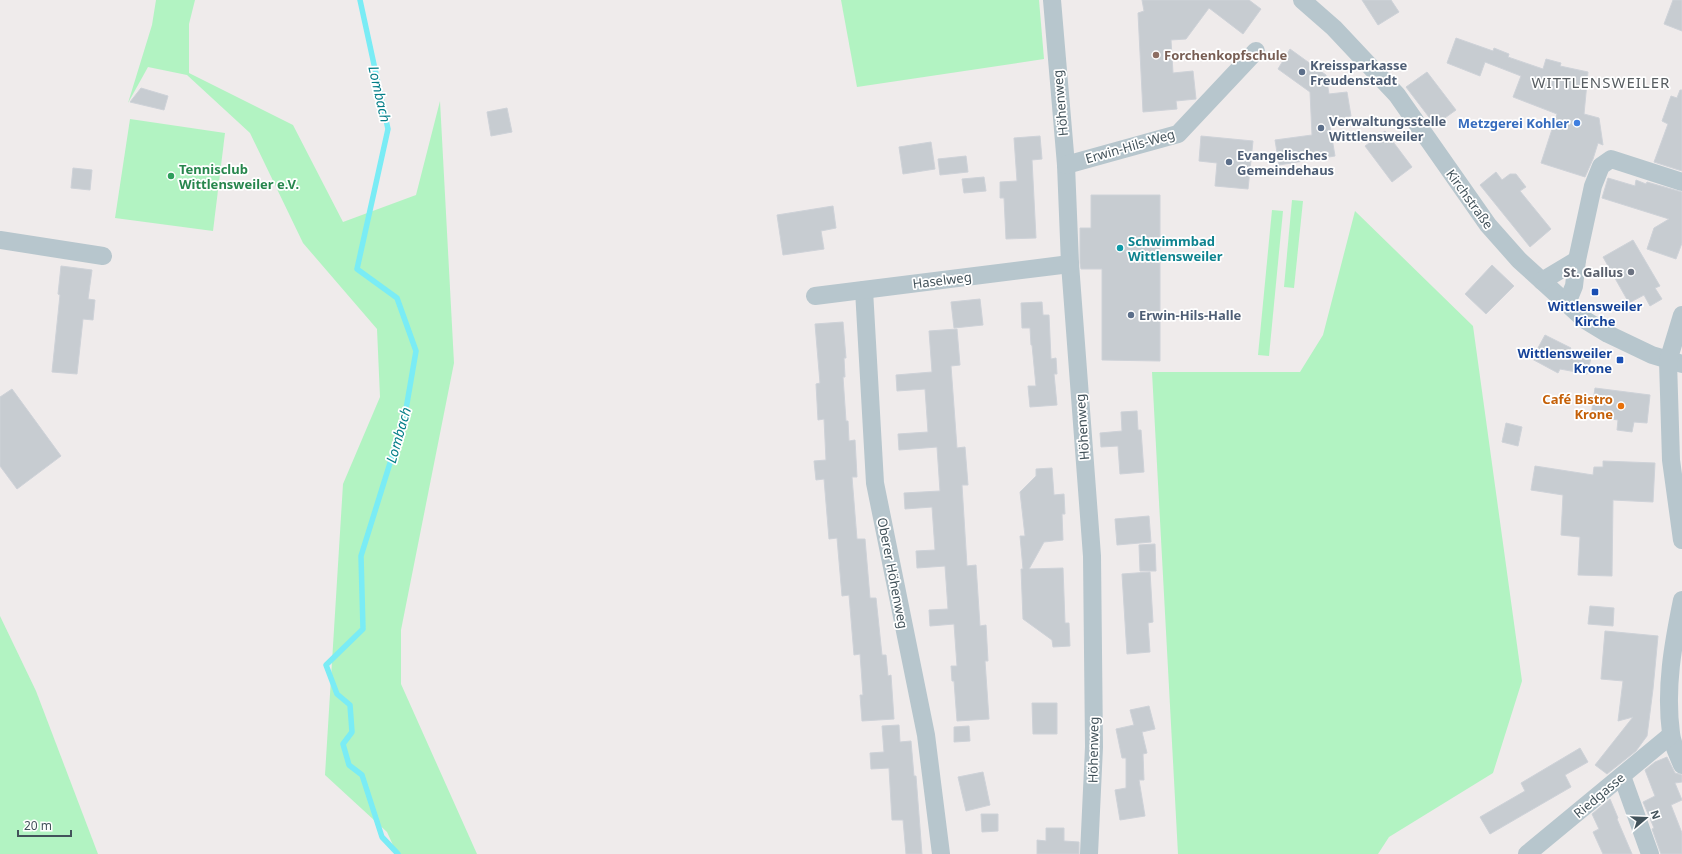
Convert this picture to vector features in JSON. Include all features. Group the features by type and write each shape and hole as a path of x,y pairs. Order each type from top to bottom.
{"street":[{"name":"Höhenweg","path":"1052,0 1066,165 1070,264 1092,556 1094,747 1089,854"},
{"name":"Kirchstraße","path":"1302,0 1334,28 1397,95 1488,225 1519,260 1585,320 1608,334 1652,355 1675,362"},
{"name":"Erwin-Hils-Weg","path":"1066,165 1178,134 1256,51"},
{"path":"1567,303 1574,286 1576,260 1591,193 1601,166 1611,159 1682,182"},
{"path":"0,240 103,256"},
{"path":"1542,281 1576,260"},
{"name":"Haselweg","path":"815,296 1070,264"},
{"name":"Oberer Höhenweg","path":"864,290 875,483 926,735 941,854"},
{"path":"1682,315 1675,362 1676,461 1682,540"},
{"path":"1682,600 1673,646 1668,691 1671,735 1682,765"},
{"name":"Riedgasse","path":"1528,854 1671,735"},
{"path":"1622,776 1650,854"}],"green space":[{"path":"156,0 195,0 189,24 189,73 293,125 343,222 416,195 440,101 454,363 401,630 401,684 477,854 397,854 387,832 325,775 343,484 380,397 377,329 303,243 250,133 187,75 148,67 128,103 152,25"},
{"path":"841,0 1039,0 1044,59 857,87"},
{"name":"Tennisclub Wittlensweiler e.V.","path":"130,119 225,133 213,231 115,218"},
{"path":"1292,200 1303,201 1294,288 1284,287"},
{"path":"1272,210 1283,211 1269,356 1258,355"},
{"path":"1355,211 1473,326 1522,681 1493,773 1389,837 1378,854 1178,854 1152,372 1300,372 1323,335"},
{"path":"0,616 36,691 98,854 0,854"}],"building":[{"name":"Forchenkopfschule","path":"1142,0 1249,0 1261,9 1243,34 1209,8 1186,39 1171,40 1173,73 1193,71 1196,99 1176,101 1177,109 1143,112 1138,13 1144,11"},
{"path":"1362,0 1391,0 1399,12 1378,25"},
{"path":"1673,0 1682,0 1682,31 1664,24"},
{"path":"1456,38 1493,51 1494,48 1509,54 1508,57 1543,69 1546,59 1561,63 1560,66 1588,72 1584,114 1599,118 1603,145 1598,143 1585,177 1541,163 1557,114 1513,97 1521,76 1485,62 1480,76 1447,63"},
{"name":"Verwaltungsstelle Wittlensweiler","path":"1290,49 1326,75 1329,94 1347,92 1351,116 1329,120 1335,156 1279,165 1275,140 1312,135 1310,92 1278,69"},
{"path":"1427,72 1456,110 1435,125 1406,87"},
{"path":"141,88 168,96 164,110 130,102"},
{"path":"1680,90 1682,90 1682,171 1654,162 1668,124 1662,121 1671,96 1677,98"},
{"path":"507,108 512,132 491,136 487,112"},
{"path":"1385,131 1412,167 1392,182 1365,146"},
{"path":"1040,136 1042,159 1032,160 1036,238 1006,239 1004,198 1000,198 1000,182 1017,181 1014,138"},
{"name":"Evangelisches Gemeindehaus","path":"1201,136 1253,141 1248,189 1215,186 1217,163 1199,161"},
{"path":"931,142 935,169 903,174 899,147"},
{"path":"966,156 968,172 940,175 938,159"},
{"path":"73,168 92,170 90,190 71,188"},
{"path":"1496,172 1502,180 1510,174 1516,174 1526,187 1520,191 1551,229 1530,247 1480,185"},
{"path":"984,177 986,191 964,193 962,179"},
{"path":"1608,178 1635,186 1636,180 1646,184 1647,182 1682,192 1682,243 1676,259 1647,249 1654,228 1669,219 1602,198"},
{"path":"1091,195 1160,195 1160,361 1102,360 1102,269 1081,269 1080,263 1080,228 1091,228"},
{"path":"833,206 836,228 821,231 824,249 783,255 777,215"},
{"name":"St. Gallus","path":"1633,240 1660,286 1655,288 1662,299 1650,306 1644,295 1629,303 1603,257"},
{"path":"1492,265 1514,286 1486,314 1465,294"},
{"path":"61,266 92,270 88,299 95,300 93,320 83,319 77,374 52,372 60,295 58,294"},
{"path":"980,299 983,325 954,328 951,302"},
{"path":"1042,302 1043,315 1049,315 1051,359 1056,358 1057,374 1054,374 1057,405 1030,407 1028,386 1036,386 1030,328 1022,328 1021,303"},
{"path":"843,322 846,358 844,358 845,377 843,377 846,421 848,421 849,441 855,440 857,477 852,477 857,539 865,539 870,598 876,598 882,655 886,655 888,676 891,675 894,719 862,721 860,695 863,695 860,654 854,655 849,595 842,596 837,538 829,539 824,479 816,480 814,461 826,460 824,419 818,420 816,384 820,383 815,324"},
{"path":"957,329 960,365 951,366 957,448 965,447 968,485 962,485 967,566 976,565 980,626 986,625 988,661 985,661 989,719 957,721 954,681 952,681 951,666 957,666 954,624 930,626 929,610 948,609 945,566 917,568 916,551 935,550 932,507 905,509 904,493 940,491 937,447 899,450 898,434 928,432 925,389 897,391 896,375 932,372 929,331"},
{"path":"1545,335 1571,348 1568,353 1591,358 1587,374 1560,369 1558,373 1532,359"},
{"name":"Café Bistro Krone","path":"1595,388 1650,395 1647,423 1634,422 1632,432 1617,430 1618,420 1591,416"},
{"path":"12,389 61,456 17,489 0,466 0,397"},
{"path":"1137,411 1138,430 1141,430 1144,472 1120,474 1118,446 1101,447 1100,433 1122,431 1121,412"},
{"path":"1506,423 1522,427 1518,446 1502,442"},
{"path":"1603,461 1655,463 1653,502 1613,500 1612,576 1578,575 1580,537 1561,535 1563,495 1531,490 1535,466 1593,475 1594,467 1603,467"},
{"path":"1052,468 1054,495 1064,494 1065,514 1062,514 1063,540 1044,542 1029,569 1063,568 1065,623 1069,623 1070,646 1053,647 1052,640 1023,619 1021,569 1023,569 1020,536 1025,536 1020,492 1036,476 1036,469"},
{"path":"1149,516 1151,542 1117,545 1115,519"},
{"path":"1155,544 1156,571 1140,571 1139,545"},
{"path":"1150,572 1153,622 1148,623 1150,652 1127,654 1122,574"},
{"path":"1590,606 1614,608 1613,626 1588,624"},
{"path":"1605,631 1658,636 1647,736 1636,751 1607,774 1595,765 1633,717 1618,721 1623,681 1601,679"},
{"path":"1032,703 1057,703 1057,734 1033,734"},
{"path":"1149,706 1155,729 1142,732 1147,753 1143,754 1144,780 1139,780 1145,816 1120,820 1115,790 1126,788 1126,758 1122,758 1116,729 1134,725 1130,710"},
{"path":"899,725 900,742 911,741 914,776 916,776 922,854 906,854 903,820 892,820 889,768 871,769 870,753 884,752 882,726"},
{"path":"969,726 970,741 954,742 954,727"},
{"path":"1580,748 1588,762 1565,775 1571,787 1490,834 1480,817 1525,791 1521,783"},
{"path":"1667,757 1675,773 1682,775 1682,782 1675,783 1682,800 1671,805 1682,833 1682,854 1661,854 1652,829 1654,828 1643,802 1655,796 1645,770 1655,762"},
{"path":"983,772 990,805 966,811 958,777"},
{"path":"1610,799 1632,854 1603,854 1593,832 1599,829 1592,814"},
{"path":"981,814 998,814 998,831 982,832"},
{"path":"1046,828 1064,828 1064,841 1079,842 1079,854 1037,854 1037,840 1046,841"}],"waterway":[{"name":"Lombach","path":"360,0 388,129 357,269 397,298 416,351 405,415 361,556 363,629 326,665 337,694 350,705 352,732 343,744 349,765 362,775 382,837 398,854"}],"place":[{"name":"Forchenkopfschule","path":"1156,55"},
{"name":"Kreissparkasse Freudenstadt","path":"1302,72"},
{"name":"Metzgerei Kohler","path":"1577,123"},
{"name":"Verwaltungsstelle Wittlensweiler","path":"1321,128"},
{"name":"Evangelisches Gemeindehaus","path":"1229,162"},
{"name":"Tennisclub Wittlensweiler e.V.","path":"171,176"},
{"name":"Schwimmbad Wittlensweiler","path":"1120,248"},
{"name":"St. Gallus","path":"1631,272"},
{"name":"Wittlensweiler Kirche","path":"1595,292"},
{"name":"Erwin-Hils-Halle","path":"1131,315"},
{"name":"Wittlensweiler Krone","path":"1620,360"},
{"name":"Café Bistro Krone","path":"1621,406"}],"district":[{"name":"WITTLENSWEILER","path":"1601,82"}]}
